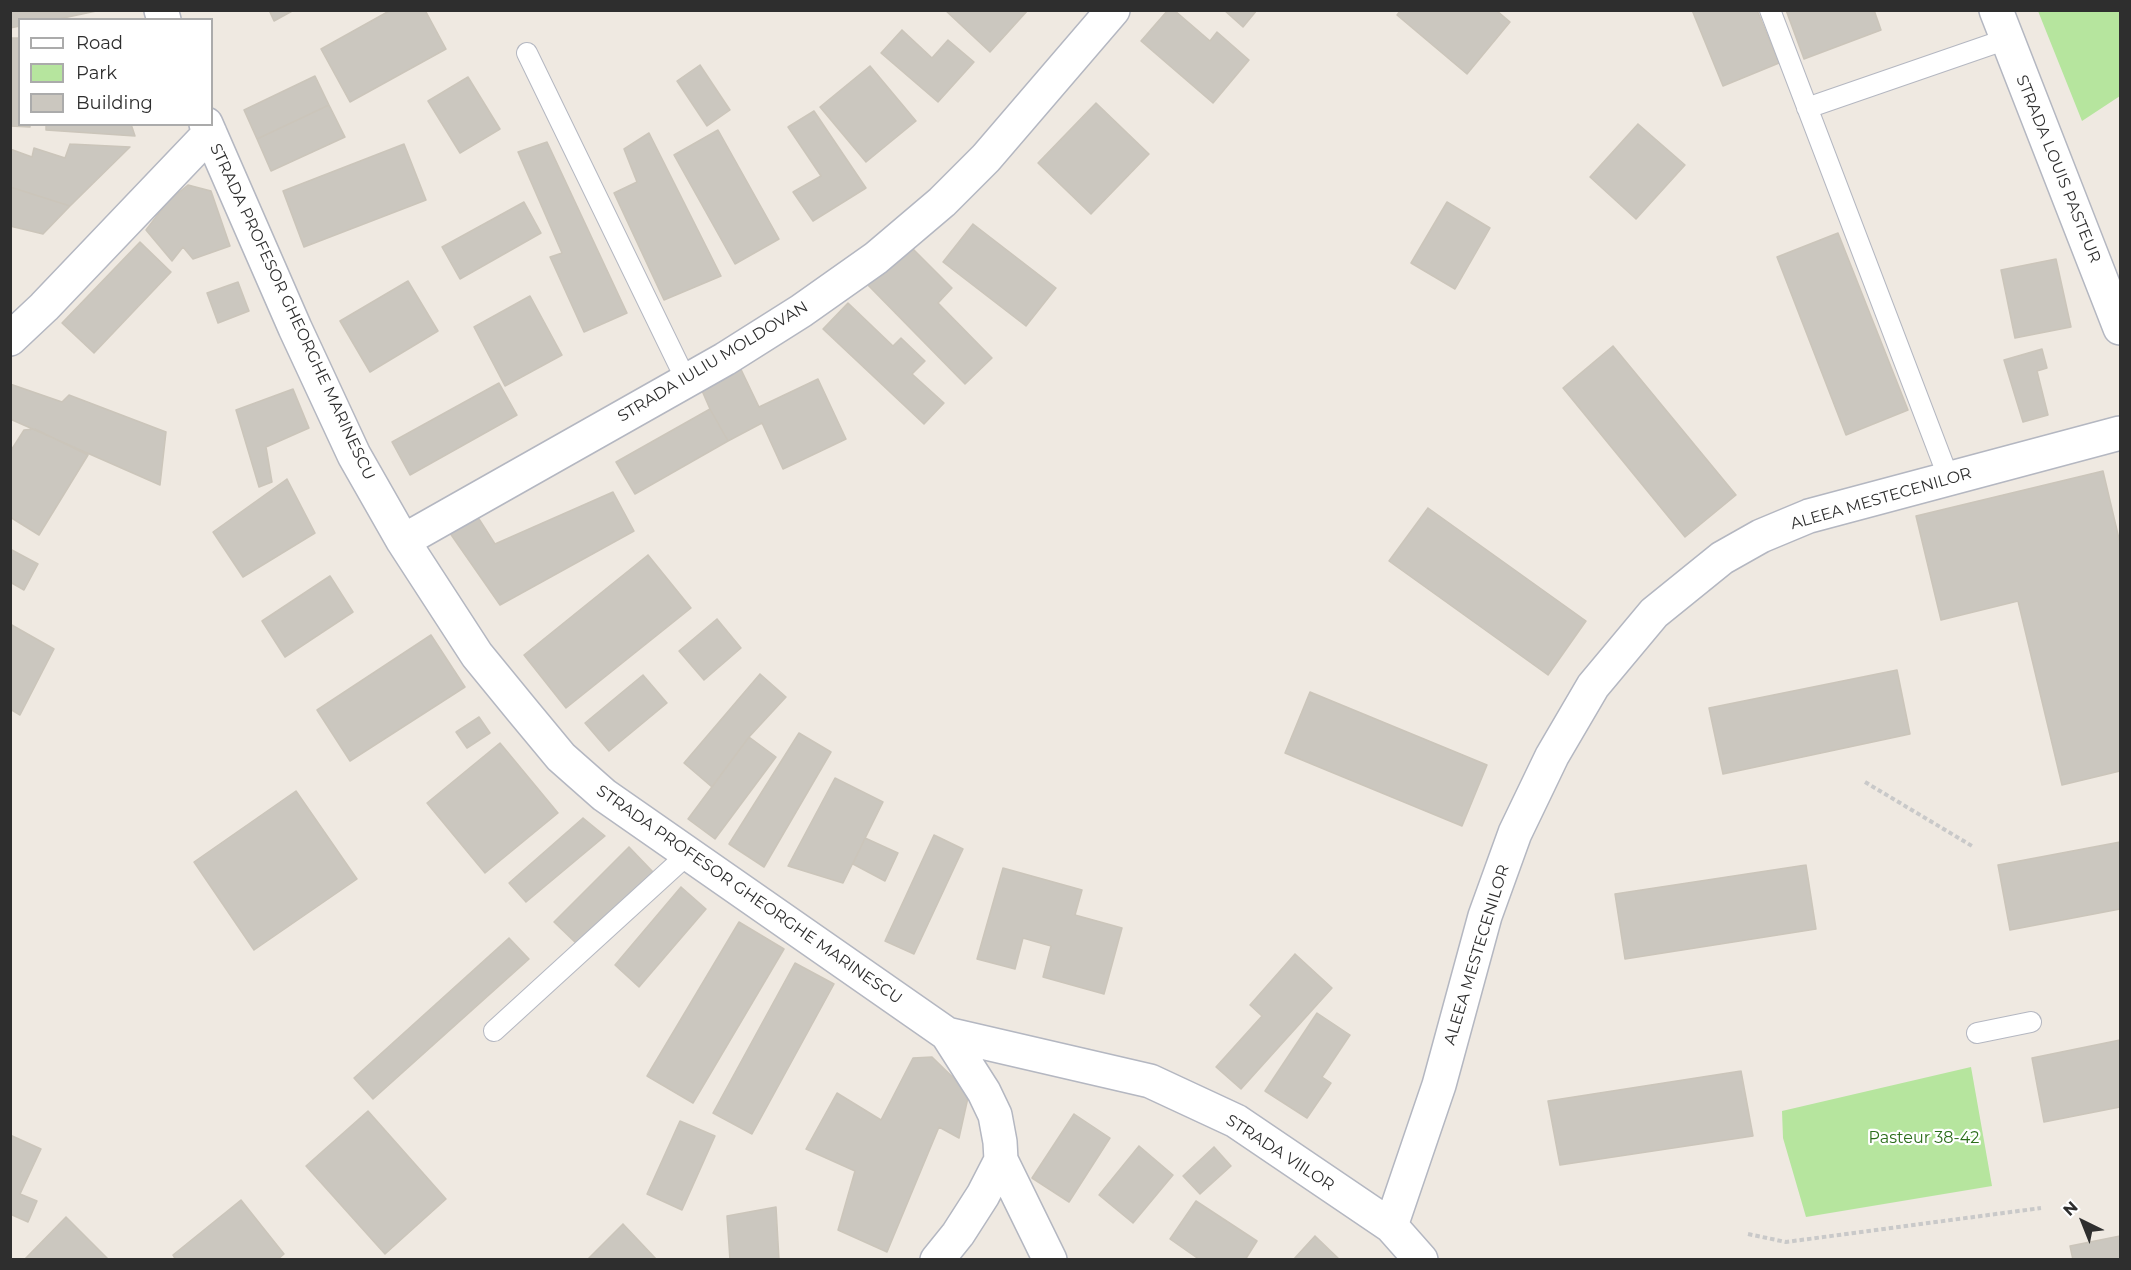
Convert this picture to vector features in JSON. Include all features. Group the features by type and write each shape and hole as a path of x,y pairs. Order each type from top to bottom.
{"street":[{"name":"STRADA IULIU MOLDOVAN","path":"403,541 725,359 801,311 876,258 934,209 986,158 1113,10"},
{"name":"STRADA LOUIS PASTEUR","path":"2001,25 2121,327"},
{"path":"10,339 44,307 208,129"},
{"name":"STRADA PROFESOR GHEORGHE MARINESCU","path":"208,129 295,328 354,455 403,541 477,655 561,757 604,795 947,1034"},
{"name":"ALEEA MESTECENILOR","path":"1391,1226 1439,1085 1485,916 1510,845 1552,756 1593,686 1654,613 1722,558 1761,536 1809,516 2121,433"},
{"path":"947,1034 984,1092 995,1115 1001,1160 1050,1260"},
{"name":"STRADA VIILOR","path":"947,1034 1150,1081 1236,1121 1391,1226 1421,1260"},
{"path":"937,1260 958,1234 983,1195 1001,1160"}],"lane":[{"path":"1770,10 1949,479"},
{"path":"1807,108 2001,25"},
{"path":"527,53 686,380"},
{"path":"494,1031 688,854"},
{"path":"1977,1033 2031,1022"}],"path":[{"path":"1865,782 1972,846"},
{"path":"1748,1234 1786,1242 2041,1208"}],"green space":[{"path":"2038,11 2120,11 2120,96 2082,121"},
{"name":"Pasteur 38-42","path":"1971,1067 1992,1186 1806,1217 1783,1138 1782,1111"}],"building":[{"path":"10,10 101,10 63,18 18,18 18,26 10,28"},
{"path":"269,10 294,10 274,21"},
{"path":"391,10 425,10 446,49 350,102 321,49"},
{"path":"945,10 1028,10 990,52"},
{"path":"1168,10 1174,10 1210,41 1217,32 1249,60 1213,103 1141,41"},
{"path":"1224,10 1257,10 1243,27"},
{"path":"1401,10 1496,10 1510,22 1467,74 1397,15"},
{"path":"1692,10 1757,10 1779,63 1723,86"},
{"path":"1786,10 1874,10 1881,30 1804,59"},
{"path":"902,30 932,58 948,40 974,62 938,102 881,53"},
{"path":"10,38 18,38 18,126 30,127 10,126"},
{"path":"700,65 730,110 707,126 677,81"},
{"path":"870,66 916,121 866,162 820,107"},
{"path":"315,76 329,105 257,139 244,110"},
{"path":"468,77 500,129 460,153 428,101"},
{"path":"1096,103 1149,154 1091,214 1038,163"},
{"path":"329,105 345,137 271,171 257,139"},
{"path":"814,111 866,188 813,221 793,192 821,176 788,127"},
{"path":"1638,124 1685,165 1636,219 1590,177"},
{"path":"46,126 132,126 135,136 46,130"},
{"path":"718,130 779,239 735,264 674,155"},
{"path":"649,133 721,276 664,300 614,193 637,182 624,149"},
{"path":"547,142 627,313 584,332 550,257 562,253 518,152"},
{"path":"70,144 130,147 70,206 10,187 10,149 32,157 34,148 65,158"},
{"path":"404,144 426,200 304,247 283,191"},
{"path":"188,185 211,191 230,246 193,259 183,247 172,261 146,230 168,201"},
{"path":"10,187 70,206 43,234 10,226"},
{"path":"524,202 541,233 460,279 442,247"},
{"path":"1447,202 1490,228 1455,289 1411,263"},
{"path":"973,224 1056,288 1026,326 943,262"},
{"path":"1838,233 1908,410 1846,435 1777,257"},
{"path":"905,241 952,288 938,303 992,358 965,384 864,281"},
{"path":"140,242 171,272 94,353 62,323"},
{"path":"2056,259 2071,327 2015,338 2001,270"},
{"path":"408,281 438,331 370,372 340,321"},
{"path":"238,282 249,311 218,323 207,293"},
{"path":"530,296 562,355 505,386 474,327"},
{"path":"848,303 893,346 901,338 925,361 912,374 944,403 924,424 823,329"},
{"path":"1613,346 1736,495 1685,537 1563,388"},
{"path":"2042,349 2047,368 2037,371 2048,415 2023,422 2004,360"},
{"path":"736,359 759,407 818,379 846,439 783,469 762,423 728,441 696,377"},
{"path":"499,383 517,415 410,475 392,442"},
{"path":"10,384 62,402 69,395 166,432 160,485 10,419"},
{"path":"293,389 309,428 266,447 272,482 259,487 236,410"},
{"path":"710,409 728,441 635,494 616,462"},
{"path":"35,429 88,455 39,535 10,517 10,452 24,430"},
{"path":"2103,471 2120,543 2120,771 2062,785 2018,601 1941,620 1916,516"},
{"path":"287,479 315,533 243,577 213,532"},
{"path":"613,492 634,531 500,605 445,526 472,508 495,544"},
{"path":"1428,508 1586,621 1548,675 1389,561"},
{"path":"10,549 38,564 24,590 10,582"},
{"path":"648,555 691,608 566,708 524,655"},
{"path":"330,576 353,612 285,657 262,621"},
{"path":"717,619 741,648 704,680 679,651"},
{"path":"10,624 54,649 20,715 10,709"},
{"path":"431,635 465,687 350,761 317,710"},
{"path":"1897,670 1910,734 1723,774 1709,708"},
{"path":"760,674 786,697 749,737 712,787 684,763"},
{"path":"643,675 667,703 609,751 585,723"},
{"path":"1310,692 1487,765 1462,826 1285,753"},
{"path":"479,717 490,733 467,748 456,732"},
{"path":"799,733 831,752 764,867 729,844"},
{"path":"749,737 776,757 715,839 688,819"},
{"path":"500,743 558,813 485,873 427,803"},
{"path":"835,778 883,802 843,883 788,866"},
{"path":"296,791 357,879 254,950 194,862"},
{"path":"583,818 605,836 526,902 509,883"},
{"path":"934,835 963,849 914,954 885,941"},
{"path":"865,838 898,853 885,881 853,864"},
{"path":"2120,842 2120,909 2010,930 1998,865"},
{"path":"629,847 653,872 579,946 554,922"},
{"path":"1806,865 1816,929 1625,959 1615,894"},
{"path":"1003,868 1082,890 1075,915 1122,928 1104,994 1043,977 1051,946 1023,938 1015,969 977,959"},
{"path":"681,887 706,909 639,987 615,965"},
{"path":"739,922 784,949 693,1103 647,1076"},
{"path":"509,938 529,959 373,1099 354,1078"},
{"path":"1295,954 1332,988 1241,1089 1216,1067 1262,1016 1250,1005"},
{"path":"795,963 834,984 752,1134 713,1113"},
{"path":"1317,1013 1350,1035 1322,1077 1331,1083 1307,1118 1265,1091"},
{"path":"2120,1040 2120,1107 2044,1122 2032,1058"},
{"path":"932,1057 969,1093 959,1138 939,1127 887,1252 838,1230 855,1171 806,1149 837,1093 881,1120 913,1058"},
{"path":"1741,1071 1753,1136 1560,1165 1548,1101"},
{"path":"368,1111 446,1199 385,1254 306,1166"},
{"path":"1074,1114 1110,1138 1069,1202 1032,1178"},
{"path":"680,1121 715,1136 682,1210 647,1194"},
{"path":"10,1135 41,1149 20,1194 37,1201 28,1222 10,1214"},
{"path":"1139,1146 1173,1175 1133,1223 1099,1195"},
{"path":"1214,1147 1231,1166 1200,1194 1183,1176"},
{"path":"241,1200 284,1254 277,1260 176,1260 173,1255"},
{"path":"1196,1201 1257,1241 1245,1260 1200,1260 1170,1239"},
{"path":"776,1207 779,1260 730,1260 727,1216"},
{"path":"66,1217 108,1259 24,1260"},
{"path":"623,1224 657,1260 587,1260"},
{"path":"1315,1236 1340,1260 1293,1260"},
{"path":"2120,1236 2120,1260 2073,1260 2070,1246"}]}
